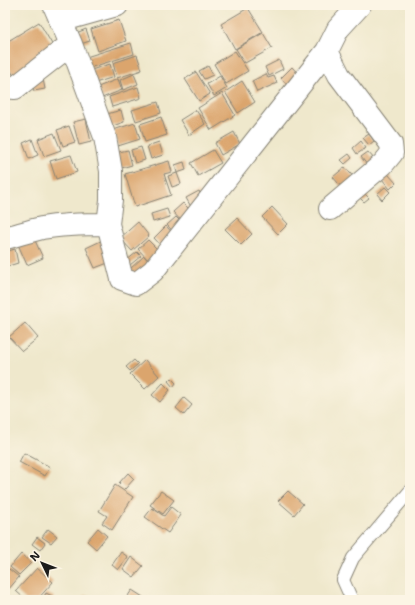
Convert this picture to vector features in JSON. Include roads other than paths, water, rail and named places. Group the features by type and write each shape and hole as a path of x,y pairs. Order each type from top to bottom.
{"street":[{"path":"117,5 57,13 71,44 105,137 111,171 111,200 108,224 122,279 136,284 153,271 327,51 338,29 360,5"},
{"path":"5,87 15,88 71,44"},
{"path":"327,51 339,75 391,144 392,153 383,164 330,209"},
{"path":"5,238 41,228 78,224 108,224"}],"lane":[{"path":"352,600 343,580 353,558 410,492"}]}
